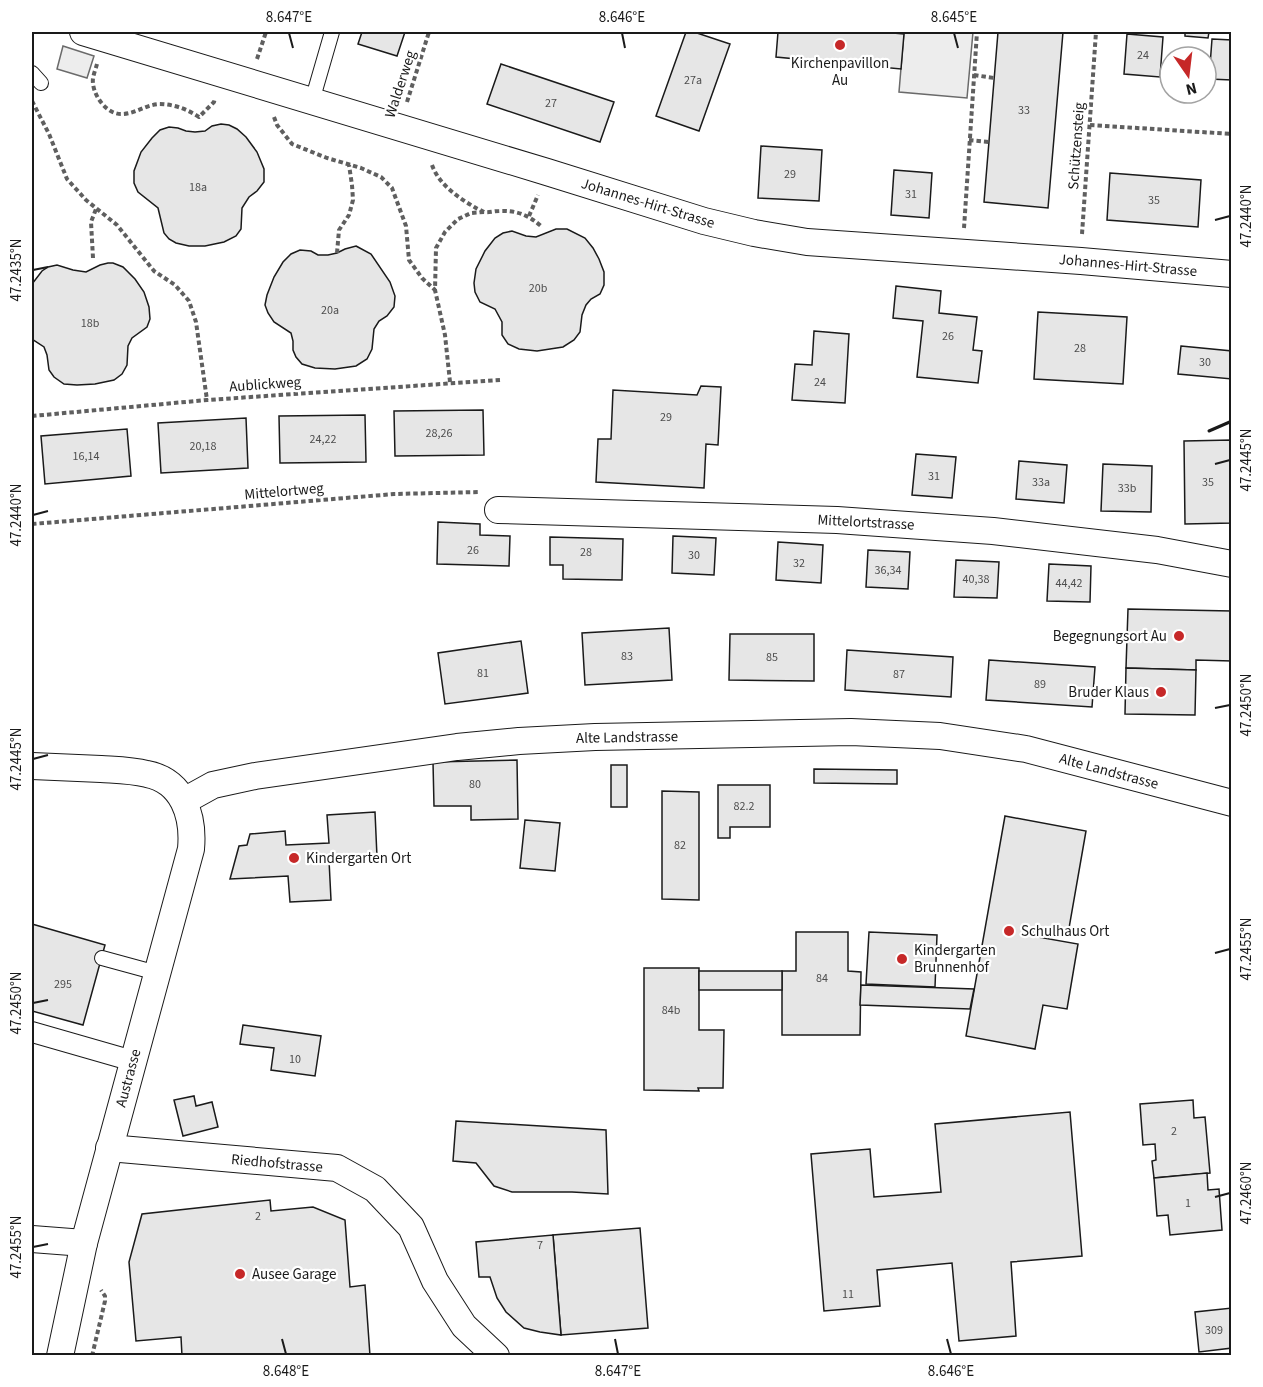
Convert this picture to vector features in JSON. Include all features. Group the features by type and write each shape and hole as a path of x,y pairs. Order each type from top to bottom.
{"street":[{"name":"Johannes-Hirt-Strasse","path":"87,42 312,101 704,221 754,233 807,242 1232,274"},
{"name":"Mittelortstrasse","path":"491,501 993,531 1157,550 1232,564"},
{"name":"Alte Landstrasse","path":"184,801 213,785 255,776 457,747 595,737 851,732 940,735 1026,749 1232,803"},
{"path":"32,766 149,774 166,782 184,801"},
{"name":"Austrasse","path":"63,1344 84,1243 191,849 192,835 184,801"},
{"path":"32,1032 133,1061"},
{"name":"Riedhofstrasse","path":"109,1148 337,1168 347,1173 375,1189 411,1227 435,1281 464,1326 496,1356"},
{"path":"32,1239 84,1243"}],"lane":[{"path":"312,101 332,32"},
{"path":"102,958 157,973"}],"path":[{"name":"Walderweg","path":"399,127 429,32"},
{"path":"963,253 977,32"},
{"name":"Schützensteig","path":"1081,261 1096,32"},
{"path":"87,42 94,89 111,112 120,115 160,104 187,109 199,117 214,102 218,91"},
{"path":"974,75 994,78"},
{"path":"32,100 67,179 86,200 117,225 154,271 176,285 189,301 196,322 207,400"},
{"path":"272,111 277,125 292,144 381,177 392,188 406,226 409,260 422,278 435,290"},
{"path":"1090,124 1232,134"},
{"path":"969,141 989,142"},
{"path":"431,162 434,171 449,189 459,198 484,212"},
{"path":"336,253 339,230 349,215 353,200 350,165"},
{"path":"529,216 541,189"},
{"path":"93,258 91,222 96,208"},
{"path":"450,382 445,335 435,290 436,248 445,232 458,219 471,213 484,212 518,212 529,216 542,227"},
{"name":"Aublickweg","path":"32,416 207,400 500,380"},
{"name":"Mittelortweg","path":"32,524 394,494 491,501"},
{"path":"92,1356 105,1301 102,1291 98,1288"}],"shaded area":[{"path":"904,32 973,32 967,98 899,92"},
{"path":"63,46 94,56 87,78 57,69"}],"building":[{"path":"362,32 405,32 397,56 358,44"},
{"path":"686,32 694,32 730,44 699,131 656,116"},
{"name":"Kirchenpavillon Au","path":"778,32 904,34 901,69 776,57"},
{"path":"998,32 1063,32 1048,208 984,202"},
{"path":"1185,32 1209,32 1208,38 1185,36"},
{"path":"1127,34 1163,37 1162,45 1158,45 1158,77 1124,74"},
{"path":"1212,39 1232,40 1232,80 1218,79 1218,45 1212,45"},
{"path":"501,64 614,102 600,142 487,104"},
{"path":"221,124 237,129 246,137 257,152 264,169 264,182 242,208 241,229 236,236 224,242 205,246 176,243 164,233 158,208 138,192 134,183 134,171 141,152 160,130 169,127 195,132 205,131"},
{"path":"761,146 822,150 819,201 758,198"},
{"path":"894,170 932,173 929,218 891,215"},
{"path":"1110,173 1201,180 1198,227 1107,220"},
{"path":"556,229 567,229 585,238 599,259 604,272 604,285 600,294 586,305 580,332 574,340 563,347 537,351 519,349 508,344 502,335 502,322 495,309 480,302 475,292 476,269 485,251 495,238 503,233 512,231 536,237"},
{"path":"356,246 371,254 390,282 395,296 394,307 374,329 372,349 367,359 356,366 335,369 315,368 302,364 293,350 291,333 274,322 265,305 274,277 283,262 291,254 300,250 328,255"},
{"path":"108,263 123,267 135,279 144,292 150,319 147,327 132,338 128,346 127,365 122,374 114,380 95,384 64,384 49,370 44,347 32,339 32,284 48,267 57,265 86,272"},
{"path":"896,286 941,291 939,313 977,317 973,350 982,351 978,383 917,377 923,321 893,318"},
{"path":"1038,312 1127,317 1123,384 1034,379"},
{"path":"814,331 849,334 845,403 792,400 795,364 812,365"},
{"path":"1181,346 1232,351 1232,379 1178,374"},
{"path":"701,386 721,387 718,445 706,444 704,488 596,482 598,439 611,439 613,390 697,395"},
{"path":"483,410 484,455 395,456 394,411"},
{"path":"365,415 366,462 280,463 279,416"},
{"path":"246,418 248,468 161,473 158,423"},
{"path":"127,429 131,476 45,484 41,436"},
{"path":"1232,440 1232,523 1185,524 1184,441"},
{"path":"916,454 956,457 952,498 912,495"},
{"path":"1019,461 1067,465 1064,503 1016,499"},
{"path":"1103,464 1152,466 1151,512 1101,511"},
{"path":"438,522 480,524 480,535 510,536 509,566 437,564"},
{"path":"673,536 716,538 714,575 672,573"},
{"path":"550,537 623,539 622,580 563,579 563,565 550,565"},
{"path":"778,542 823,545 821,583 776,580"},
{"path":"868,550 910,552 908,589 866,587"},
{"path":"956,560 999,562 997,598 954,597"},
{"path":"1049,564 1091,566 1090,602 1047,601"},
{"name":"Begegnungsort Au","path":"1128,609 1232,611 1232,661 1196,660 1196,670 1126,668"},
{"path":"669,628 672,680 585,685 582,633"},
{"path":"730,634 814,634 814,681 729,680"},
{"path":"521,641 528,693 445,704 438,653"},
{"path":"847,650 953,657 951,697 845,690"},
{"path":"989,660 1095,667 1092,707 986,700"},
{"name":"Bruder Klaus","path":"1126,668 1196,670 1195,715 1125,714"},
{"path":"517,760 518,819 471,820 471,806 434,806 433,762"},
{"path":"611,765 627,765 627,807 611,807"},
{"path":"814,769 897,770 897,784 814,783"},
{"path":"718,785 770,785 770,827 730,827 730,838 718,838"},
{"path":"662,791 699,792 699,900 662,899"},
{"name":"Kindergarten Ort","path":"375,812 377,857 329,860 331,900 290,902 288,876 230,879 239,846 247,845 250,834 285,831 286,845 329,843 327,815"},
{"name":"Schulhaus Ort","path":"1005,816 1086,831 1068,934 1034,928 1032,936 1078,944 1067,1009 1043,1005 1035,1049 966,1036"},
{"path":"525,820 560,823 555,871 520,868"},
{"path":"32,924 105,945 83,1025 32,1011"},
{"path":"796,932 848,932 848,971 861,972 860,1035 782,1035 782,971 796,971"},
{"name":"Kindergarten Brunnenhof","path":"869,932 937,935 935,987 866,984"},
{"path":"644,968 699,968 699,1030 724,1030 723,1088 698,1088 699,1091 644,1090"},
{"path":"699,971 782,971 782,990 699,990"},
{"path":"861,985 974,989 970,1009 860,1005"},
{"path":"243,1025 321,1036 315,1076 271,1070 274,1048 240,1044"},
{"path":"194,1096 196,1106 212,1102 218,1127 183,1136 174,1100"},
{"path":"1193,1100 1194,1118 1205,1117 1210,1173 1154,1178 1152,1161 1156,1160 1155,1144 1143,1145 1140,1104"},
{"path":"1070,1112 1082,1256 1011,1262 1016,1336 959,1341 952,1263 877,1270 880,1306 824,1311 811,1154 870,1149 874,1197 941,1192 935,1124"},
{"path":"456,1121 606,1130 608,1194 512,1192 494,1186 476,1163 453,1161"},
{"path":"1207,1173 1208,1190 1219,1189 1222,1230 1170,1235 1168,1215 1157,1216 1154,1178"},
{"name":"Ausee Garage","path":"270,1200 271,1211 313,1207 345,1220 350,1287 365,1285 370,1356 182,1356 181,1337 136,1341 129,1262 142,1214"},
{"path":"640,1228 648,1328 561,1335 553,1235"},
{"path":"553,1235 561,1335 524,1328 506,1312 497,1298 490,1277 479,1277 476,1242"},
{"path":"1232,1308 1232,1348 1199,1352 1195,1312"}],"wall":[{"path":"1209,431 1232,421"}],"place":[{"name":"Kirchenpavillon Au","path":"840,45"},
{"name":"Begegnungsort Au","path":"1179,636"},
{"name":"Bruder Klaus","path":"1161,692"},
{"name":"Kindergarten Ort","path":"294,858"},
{"name":"Schulhaus Ort","path":"1009,931"},
{"name":"Kindergarten Brunnenhof","path":"902,959"},
{"name":"Ausee Garage","path":"240,1274"}]}
